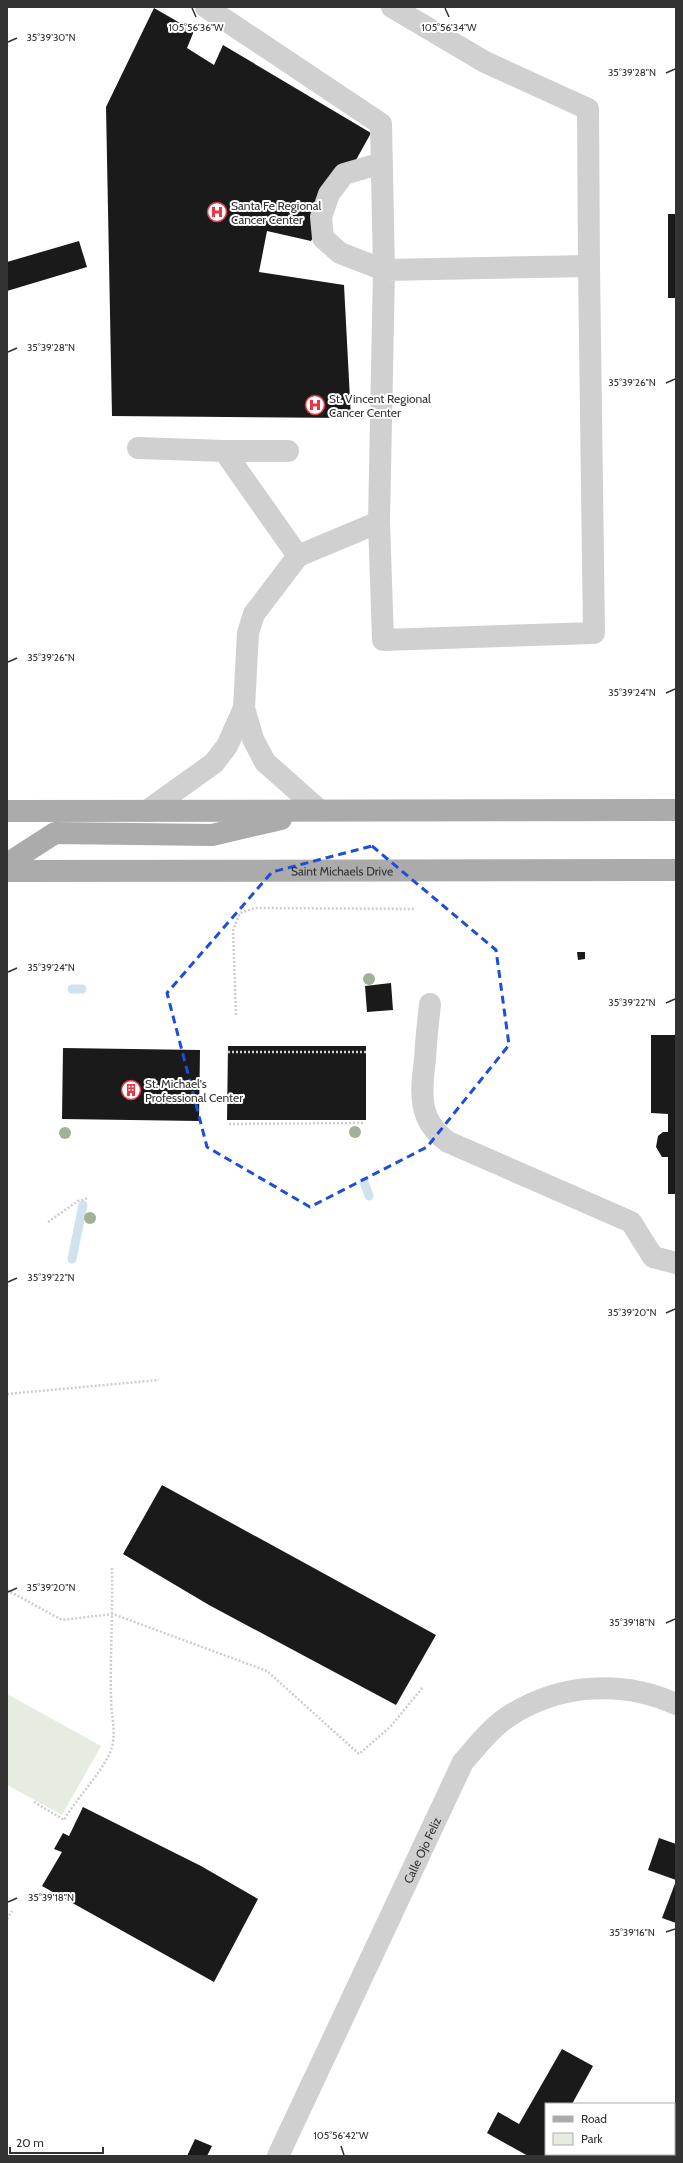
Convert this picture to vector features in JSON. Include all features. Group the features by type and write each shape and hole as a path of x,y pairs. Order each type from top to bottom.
{"main road":[{"path":"7,864 55,833 212,835 320,810"},
{"path":"7,811 676,810"},
{"name":"Saint Michaels Drive","path":"7,871 676,870"}],"street":[{"path":"206,7 381,124 384,270 379,522 384,640 594,633 588,110 485,62 392,7"},
{"path":"382,163 344,174 329,194 322,217 324,238 340,253 384,270 589,266"},
{"path":"138,448 224,451 288,451"},
{"path":"224,451 298,556"},
{"path":"320,810 265,762 253,739 244,708 248,633 254,614 298,556 379,522"},
{"path":"147,811 214,763 227,746 244,708"},
{"path":"430,1004 421,1092 426,1116 436,1132 448,1142 632,1222 652,1256 676,1264"},
{"name":"Calle Ojo Feliz","path":"278,2156 463,1762 488,1734 508,1717 534,1703 564,1692 588,1688 627,1690 659,1696 676,1704"}],"path":[{"path":"236,1015 233,930 240,913 255,908 415,909"},
{"path":"228,1052 366,1052"},
{"path":"229,1124 364,1123"},
{"path":"48,1222 78,1201 88,1198"},
{"path":"7,1394 159,1380"},
{"path":"34,1802 64,1820 75,1801 109,1755 114,1738 110,1700 113,1614 112,1568"},
{"path":"7,1590 62,1620 113,1614 268,1671 359,1754 390,1727 422,1687"},
{"path":"7,1919 12,1911"}],"highlighted area":[{"path":"372,846 496,950 509,1045 427,1147 310,1207 207,1147 167,993 272,872"}],"green space":[{"path":"7,1694 101,1746 62,1815 7,1785"}],"building":[{"name":"Santa Fe Regional Cancer Center","path":"154,8 194,31 187,48 214,65 223,45 371,133 311,241 267,231 259,272 344,285 351,418 112,416 106,107"},
{"path":"668,214 676,214 676,298 668,298"},
{"path":"79,241 87,267 7,291 7,262"},
{"path":"577,952 585,952 585,959 578,960"},
{"path":"391,983 393,1010 367,1012 365,986"},
{"path":"651,1035 676,1035 676,1194 668,1194 668,1157 662,1157 656,1147 658,1136 663,1132 668,1132 668,1114 651,1113"},
{"path":"228,1046 366,1046 366,1120 227,1120"},
{"name":"St. Michael's Professional Center","path":"63,1048 200,1050 199,1121 62,1119"},
{"path":"162,1485 436,1635 396,1705 209,1605 123,1554"},
{"path":"83,1807 201,1866 258,1899 214,1982 42,1886 62,1852 54,1849 63,1833 69,1836"},
{"path":"659,1838 676,1844 676,1880 648,1870"},
{"path":"676,1881 676,1923 662,1918"},
{"path":"562,2049 593,2066 573,2103 545,2103 545,2155 564,2156 528,2156 487,2133 498,2112 519,2124"},
{"path":"195,2139 212,2146 207,2156 187,2156"}],"waterway":[{"path":"72,989 82,989"},
{"path":"364,1182 369,1196"},
{"path":"72,1259 83,1205"}],"place":[{"name":"Santa Fe Regional Cancer Center","path":"217,212"},
{"name":"St. Vincent Regional Cancer Center","path":"315,405"},
{"name":"St. Michael's Professional Center","path":"131,1090"}]}
